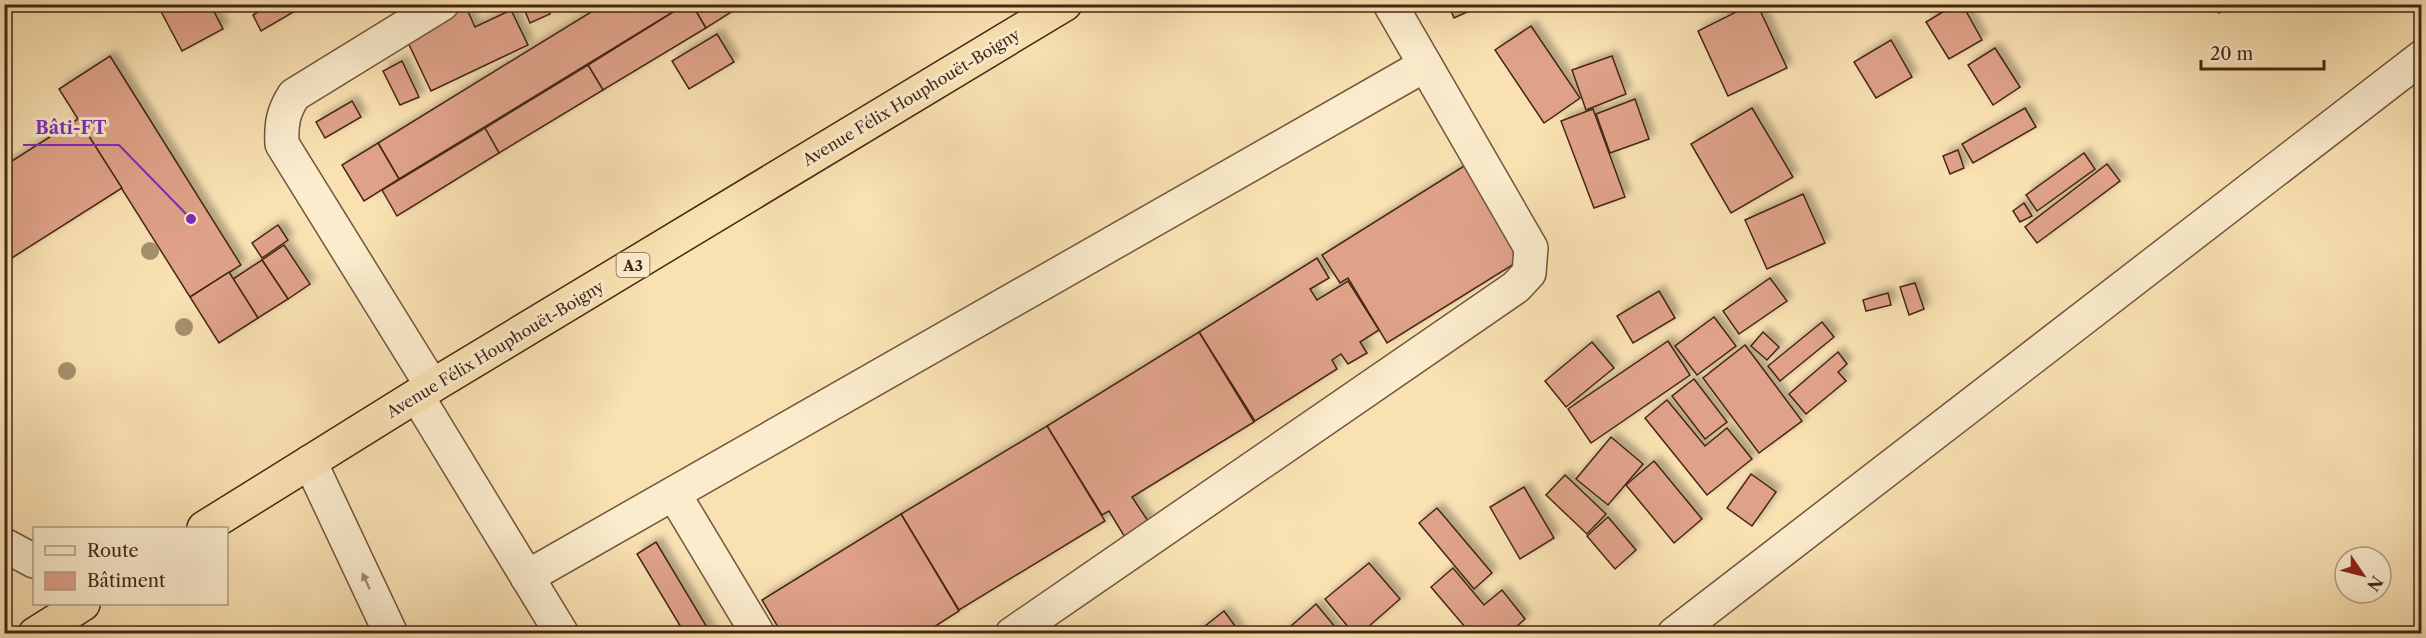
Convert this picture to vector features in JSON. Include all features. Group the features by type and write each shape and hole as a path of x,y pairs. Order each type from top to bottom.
{"highway":[{"name":"Avenue Félix Houphouët-Boigny","path":"206,527 424,391 1065,4"},
{"path":"35,633 80,605"}],"street":[{"path":"442,4 294,95 284,110 281,126 282,144 424,391 527,577 562,633"},
{"path":"1012,633 1507,293 1529,273 1531,248 1390,4"},
{"path":"1674,633 2421,57"},
{"path":"527,577 1425,65"},
{"path":"310,462 391,633"},
{"path":"674,494 758,633"},
{"path":"4,545 33,560"}],"building":[{"path":"157,4 210,4 223,29 182,51"},
{"path":"270,4 307,4 261,31 253,15"},
{"path":"522,4 545,4 550,14 530,23"},
{"path":"604,4 686,4 399,179 378,143"},
{"path":"686,4 692,4 706,28 603,90 588,65"},
{"path":"692,4 744,4 706,28"},
{"path":"1448,4 1498,5 1485,11 1482,5 1454,18"},
{"path":"1553,4 1571,4 1555,11"},
{"path":"1752,4 1757,4 1787,68 1728,96 1698,31"},
{"path":"1956,4 1962,4 1982,40 1949,59 1926,22"},
{"path":"2214,4 2234,4 2219,13"},
{"path":"465,5 475,27 511,10 528,45 431,91 404,34"},
{"path":"1531,26 1580,98 1544,123 1495,50"},
{"path":"717,34 734,62 689,89 672,61"},
{"path":"1891,40 1912,77 1876,98 1854,62"},
{"path":"1995,48 2020,87 1993,105 1968,65"},
{"path":"110,56 241,265 190,297 59,89"},
{"path":"1612,56 1626,94 1586,110 1572,70"},
{"path":"402,61 419,97 400,105 383,71"},
{"path":"588,65 603,90 499,153 485,128"},
{"path":"1635,99 1649,139 1610,153 1596,114"},
{"path":"352,101 361,117 325,138 316,122"},
{"path":"1752,108 1793,177 1731,213 1691,144"},
{"path":"2025,108 2036,127 1973,163 1962,144"},
{"path":"1593,109 1625,197 1594,208 1561,121"},
{"path":"78,119 122,188 4,263 4,166"},
{"path":"485,128 499,153 397,216 382,190"},
{"path":"378,143 399,179 364,201 342,165"},
{"path":"1958,150 1964,168 1950,174 1943,156"},
{"path":"2084,153 2095,169 2037,211 2026,195"},
{"path":"2107,164 2120,181 2037,243 2025,227"},
{"path":"1464,166 1522,259 1387,343 1348,278 1340,283 1322,255"},
{"path":"1803,194 1825,243 1767,269 1745,220"},
{"path":"2024,203 2032,216 2020,222 2013,211"},
{"path":"278,225 288,240 262,258 252,243"},
{"path":"284,245 310,284 288,299 262,260"},
{"path":"1317,258 1329,278 1310,289 1317,300 1348,281 1379,330 1360,342 1367,353 1348,364 1341,354 1332,360 1337,369 1255,421 1199,332"},
{"path":"262,260 288,299 258,318 233,279"},
{"path":"229,272 258,318 219,343 190,297"},
{"path":"1770,278 1787,301 1739,334 1723,311"},
{"path":"1915,283 1924,309 1909,315 1900,287"},
{"path":"1659,291 1675,318 1633,343 1617,316"},
{"path":"1888,293 1891,305 1866,311 1863,300"},
{"path":"1714,317 1736,346 1697,375 1675,346"},
{"path":"1822,322 1834,337 1780,381 1768,366"},
{"path":"1199,332 1254,422 1132,497 1150,524 1126,539 1109,511 1102,515 1047,426"},
{"path":"1763,332 1779,347 1767,360 1751,346"},
{"path":"1668,341 1690,375 1591,443 1568,409"},
{"path":"1592,342 1614,368 1566,407 1545,381"},
{"path":"1745,345 1802,421 1759,453 1703,378"},
{"path":"1838,352 1847,364 1838,372 1846,381 1806,414 1789,394"},
{"path":"1694,379 1727,422 1705,439 1672,396"},
{"path":"1667,400 1705,446 1727,428 1752,459 1707,495 1645,418"},
{"path":"1047,426 1105,521 959,610 901,514"},
{"path":"1611,437 1643,464 1608,505 1576,479"},
{"path":"1654,461 1702,519 1674,543 1626,485"},
{"path":"1751,474 1776,492 1752,526 1727,508"},
{"path":"1565,475 1606,514 1587,534 1546,495"},
{"path":"1524,487 1554,538 1520,559 1490,507"},
{"path":"1437,508 1492,573 1474,589 1419,523"},
{"path":"901,514 959,611 923,634 782,634 762,600"},
{"path":"1608,517 1636,550 1615,569 1587,536"},
{"path":"656,542 711,634 685,634 637,554"},
{"path":"1369,563 1400,599 1360,634 1354,634 1325,599"},
{"path":"1453,568 1484,605 1502,590 1525,619 1508,634 1471,634 1431,587"},
{"path":"1316,604 1341,634 1282,634"},
{"path":"1224,611 1241,634 1195,634"}],"place":[{"name":"Bâti-FT","path":"191,219"}]}
